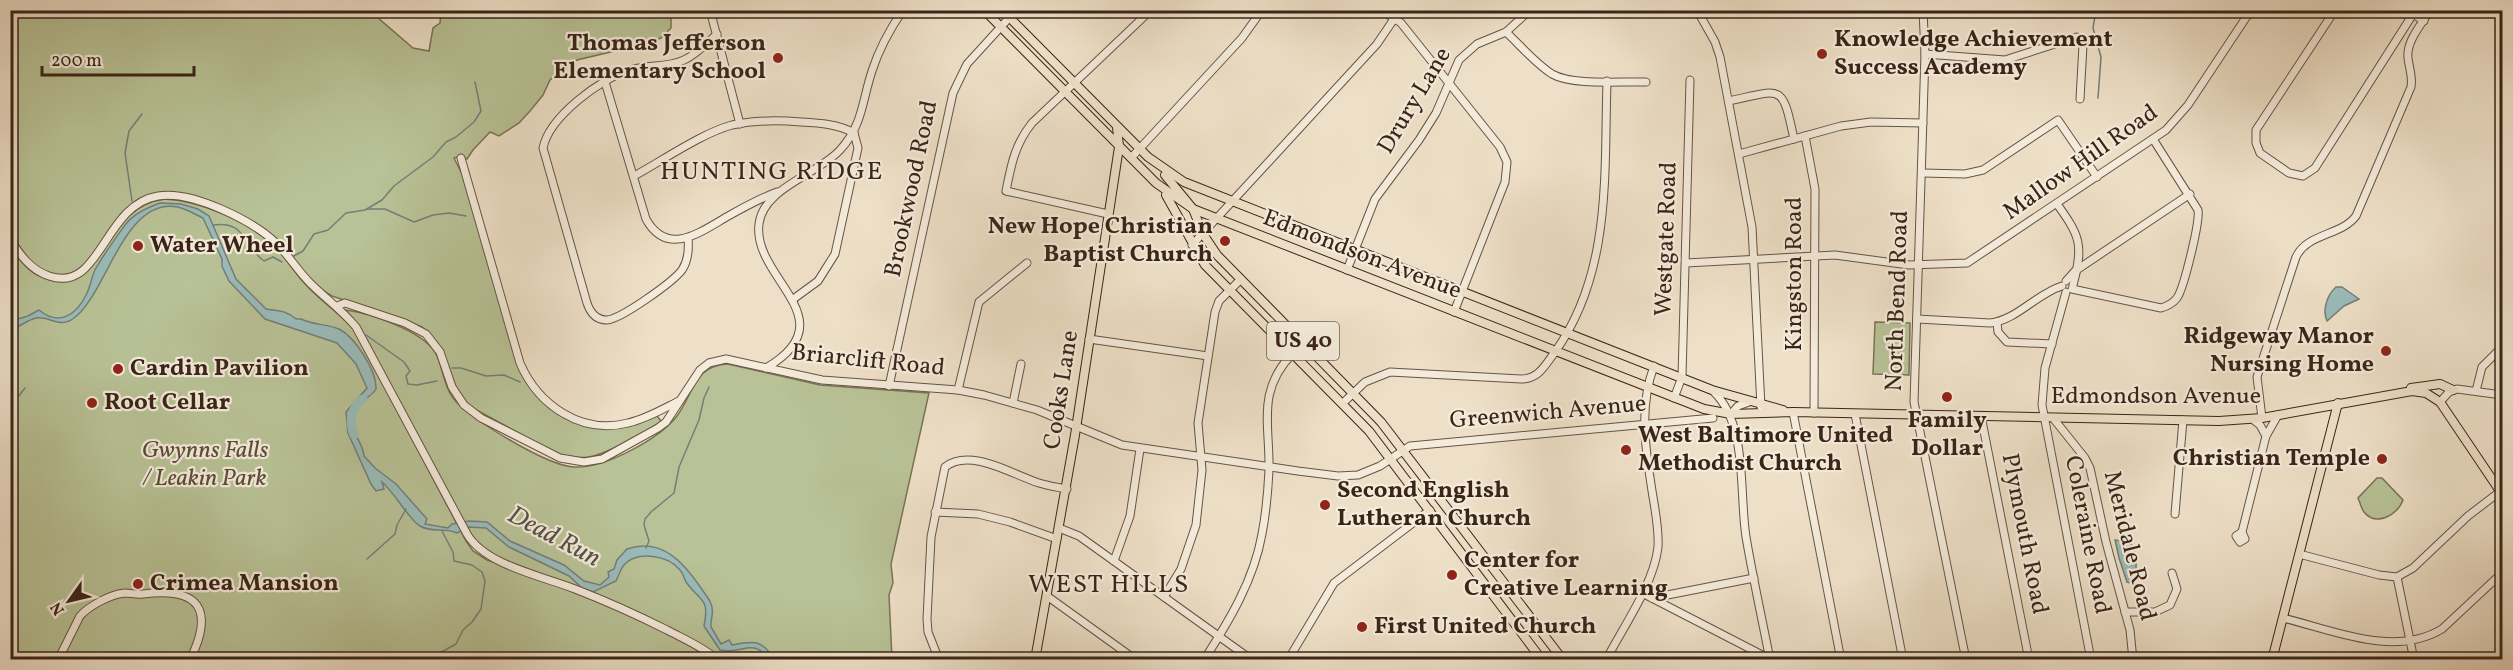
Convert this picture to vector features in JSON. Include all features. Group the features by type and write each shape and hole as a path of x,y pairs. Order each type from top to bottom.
{"main road":[{"name":"Edmondson Avenue","path":"984,10 1156,183 1193,209 1714,412 1731,414 1761,409 1855,414 2183,420 2262,418 2404,391 2426,393 2440,402"},
{"name":"Edmondson Avenue","path":"1002,10 1148,157 1184,182 1712,390 1749,402 1761,409"},
{"name":"Cooks Lane","path":"1035,660 1077,428 1119,147 1117,126"},
{"name":"US 40","path":"1148,157 1177,187 1193,209 1203,234 1217,255 1354,392 1403,449 1563,660"},
{"name":"US 40","path":"1156,183 1171,201 1192,245 1205,265 1343,403 1390,458 1542,660"},
{"path":"2404,391 2427,384 2440,384 2453,390"},
{"path":"2440,402 2502,492"},
{"path":"2272,660 2338,403"}],"street":[{"path":"710,10 740,124"},
{"path":"605,82 646,219 654,231 667,238 688,238 830,161 854,133 876,59 889,31 903,10"},
{"path":"1108,214 1006,191 1014,152 1021,137 1151,10"},
{"path":"1131,158 1242,38 1262,10"},
{"path":"1381,10 1401,23 1500,147 1507,162 1504,182 1454,312"},
{"path":"1192,245 1377,44 1400,10"},
{"name":"Drury Lane","path":"1347,270 1375,199 1419,140 1439,107 1460,60 1470,49 1484,40 1506,32 1530,10"},
{"path":"1697,10 1715,42 1750,206 1755,259 1761,409"},
{"name":"North Bend Road","path":"1923,10 1925,54 1914,402 1966,660"},
{"name":"Mallow Hill Road","path":"1686,263 1846,256 1893,264 1967,263 2153,139 2173,123 2188,105 2251,10"},
{"path":"2335,10 2256,130 2256,143 2260,153 2289,173 2303,176 2315,168 2410,12 2424,21"},
{"path":"2262,418 2257,377 2296,257 2306,244 2348,225 2356,216 2411,87 2412,74 2408,52 2412,40 2430,10"},
{"name":"Brookwood Road","path":"889,386 953,93 967,64 1009,18"},
{"path":"1506,32 1544,68 1560,77 1646,82"},
{"path":"688,238 685,265 669,282 614,319 602,320 591,312 584,292 543,148 547,136 556,123 577,102 605,82 632,69 668,65 687,59 717,34"},
{"path":"1925,54 2005,60 2077,37 2083,45 2080,99"},
{"name":"Westgate Road","path":"1674,398 1682,377 1690,80"},
{"path":"1343,403 1372,378 1390,372 1527,379 1539,373 1569,333 1591,276 1601,235 1607,81"},
{"path":"1729,100 1769,92 1780,95 1787,105 1794,139"},
{"path":"1922,173 1965,174 1983,170 2058,120 2097,177"},
{"path":"634,176 710,134 740,124 774,121 809,122 844,128 854,133 858,148 835,254 818,281 792,300"},
{"path":"1739,154 1857,123 1923,123"},
{"name":"Kingston Road","path":"1805,136 1815,189 1814,412"},
{"path":"1917,319 1997,322 2052,289 2068,287 2161,308 2176,300 2181,291 2199,216 2190,194 2153,139"},
{"path":"461,158 520,363 535,390 545,401 565,415 602,425 620,425 642,419 682,400"},
{"path":"766,368 788,353 797,340 799,322 792,300 764,251 759,235 762,213 766,204 782,189"},
{"path":"2075,271 2190,194"},
{"path":"10,239 36,270 52,277 73,278 87,267 120,218 139,202 160,195 189,198 208,204 267,236 285,252 312,285 340,306 363,339 470,540 482,552 607,602 690,642 718,660"},
{"path":"2057,204 2078,234 2078,257 2068,287"},
{"path":"2078,257 2094,260"},
{"path":"958,390 979,302 988,292 1027,263"},
{"path":"1164,597 1181,569 1191,541 1199,504 1202,458 1198,423 1217,306 1241,279"},
{"name":"Coleraine Road","path":"2068,287 2044,382 2048,418 2091,660"},
{"name":"Briarclift Road","path":"340,306 405,323 426,334 440,352 457,397 471,411 546,452 571,462 602,459 655,430 666,422 682,400 694,377 708,363 731,359 822,380 958,390 1014,403 1122,445 1140,449 1351,476 1367,472 1390,458"},
{"path":"1997,322 2000,336 2012,344 2052,344"},
{"path":"1089,339 1208,356"},
{"path":"2476,391 2482,367 2502,347"},
{"path":"1204,660 1243,592 1258,551 1266,506 1269,467 1266,429 1268,401 1275,376 1293,353"},
{"path":"1014,403 1021,364"},
{"path":"1606,660 1654,567 1658,536 1643,430 1646,387 1654,366"},
{"path":"1712,390 1725,403 1731,414 1740,466 1742,513 1770,659"},
{"path":"2440,402 2453,390 2502,395"},
{"path":"1731,414 1738,406 1749,402"},
{"path":"1792,412 1841,660"},
{"path":"1855,414 1903,660"},
{"path":"2242,532 2266,436 2278,415"},
{"name":"Plymouth Road","path":"1981,416 2029,660"},
{"name":"Greenwich Avenue","path":"1390,458 1410,446 1713,418"},
{"name":"Meridale Road","path":"2048,418 2085,458 2090,468 2106,543 2125,612 2133,660"},
{"path":"2252,419 2260,425 2266,436"},
{"path":"2175,514 2183,420"},
{"path":"1114,561 1130,516 1140,449"},
{"path":"939,660 928,632 927,620 930,542 942,474 947,465 954,462 981,461 1041,484 1066,489"},
{"path":"2299,554 2379,575 2397,577 2413,568 2468,516 2502,492"},
{"path":"1288,660 1335,583 1430,510"},
{"path":"935,512 978,514 1010,522 1057,539"},
{"path":"1059,528 1075,534 1252,660"},
{"path":"2125,612 2155,612 2170,604 2177,589 2172,573"},
{"path":"2283,618 2378,642 2410,641 2432,635 2442,629 2502,573"},
{"path":"2397,577 2414,660"},
{"path":"1652,598 1754,578"},
{"path":"58,660 85,610 123,593 139,595 160,592 195,601 198,607 203,627 190,660"},
{"path":"1642,593 1770,659"},
{"path":"1047,596 1136,660"}],"green space":[{"path":"10,11 370,11 413,48 429,51 433,28 440,23 441,11 666,11 671,17 671,28 661,38 577,60 550,80 543,95 519,123 499,136 490,132 467,159 460,156 454,158 463,176 517,361 528,383 541,400 556,413 574,422 592,426 613,427 657,416 661,421 595,456 565,456 554,452 469,406 456,387 442,350 422,327 332,296 317,287 276,240 202,200 155,194 145,197 121,214 77,274 68,277 55,276 35,267 11,236"},
{"name":"Gwynns Falls / Leakin Park","path":"165,199 194,204 224,214 253,230 276,248 308,287 355,331 473,551 487,560 631,616 686,643 712,659 11,659 10,245 32,272 51,280 69,281 83,274 95,263 115,232 128,217 144,205"},
{"path":"346,310 395,324 419,337 435,352 453,398 475,418 546,459 574,467 615,458 658,434 677,416 701,375 717,366 728,364 820,385 929,393 891,564 893,583 889,595 892,659 721,659 571,585 497,557 477,546"},
{"path":"1875,322 1910,323 1909,375 1873,374"},
{"path":"2377,478 2382,478 2403,500 2392,514 2374,519 2364,512 2358,498"}],"water":[{"name":"Dead Run","path":"160,203 181,204 198,209 209,216 236,279 266,309 282,311 296,319 339,329 352,339 369,364 376,389 355,407 351,414 351,426 363,449 364,456 396,484 427,519 425,524 448,528 452,524 469,521 487,522 510,541 564,565 584,581 600,585 609,577 608,572 614,569 617,560 627,549 640,546 661,549 687,570 708,598 713,610 711,627 721,644 729,640 732,645 757,643 765,648 774,659 768,659 758,649 752,648 720,650 704,626 705,605 686,582 680,570 661,558 645,556 631,560 622,568 616,581 593,592 582,588 569,576 509,547 486,528 468,527 457,533 424,528 416,523 382,482 384,489 376,491 348,433 346,412 367,388 356,364 337,343 265,319 229,281 222,266 222,259 203,218 187,210 178,207 159,208 144,216 118,249 86,306 74,318 60,322 36,318 11,329 11,321 39,310 46,315 60,318 72,313 82,302 96,268 125,225 140,212"},
{"path":"2336,287 2342,287 2359,299 2344,306 2327,321 2326,303"},
{"path":"2115,540 2130,542 2134,551 2136,568 2131,583 2127,582"}],"waterway":[{"path":"2096,10 2093,28 2101,57 2098,98"},
{"path":"294,256 303,251 314,234 328,230 346,213 365,210 382,200 394,186 433,157 446,142 474,122 481,111 475,82"},
{"path":"132,201 125,153 129,131 142,114"},
{"path":"367,209 385,209 414,222 433,215 449,213 466,216"},
{"path":"213,225 232,226 264,261 273,257 282,262"},
{"path":"366,335 404,362 410,371 406,376 408,384 417,385 437,381"},
{"path":"452,368 461,368 486,376 504,375 520,382"},
{"path":"646,548 649,541 644,525 645,519 674,493 679,467 699,420 709,387"},
{"path":"10,407 25,388"},
{"name":"Dead Run","path":"354,435 352,415 356,406 363,399"},
{"path":"367,559 395,534 406,509"},
{"path":"427,660 456,644 463,630 481,609 485,581 482,572 472,565 454,561 453,552 442,531"}],"place":[{"name":"Knowledge Achievement Success Academy","path":"1822,54"},
{"name":"Thomas Jefferson Elementary School","path":"778,58"},
{"name":"New Hope Christian Baptist Church","path":"1225,241"},
{"name":"Water Wheel","path":"138,246"},
{"name":"Ridgeway Manor Nursing Home","path":"2386,351"},
{"name":"Cardin Pavilion","path":"118,369"},
{"name":"Family Dollar","path":"1947,397"},
{"name":"Root Cellar","path":"92,403"},
{"name":"West Baltimore United Methodist Church","path":"1626,450"},
{"name":"Christian Temple","path":"2382,459"},
{"name":"Second English Lutheran Church","path":"1325,505"},
{"name":"Center for Creative Learning","path":"1452,575"},
{"name":"Crimea Mansion","path":"138,584"},
{"name":"First United Church","path":"1362,627"}],"district":[{"name":"HUNTING RIDGE","path":"772,172"},
{"name":"WEST HILLS","path":"1109,585"}]}
